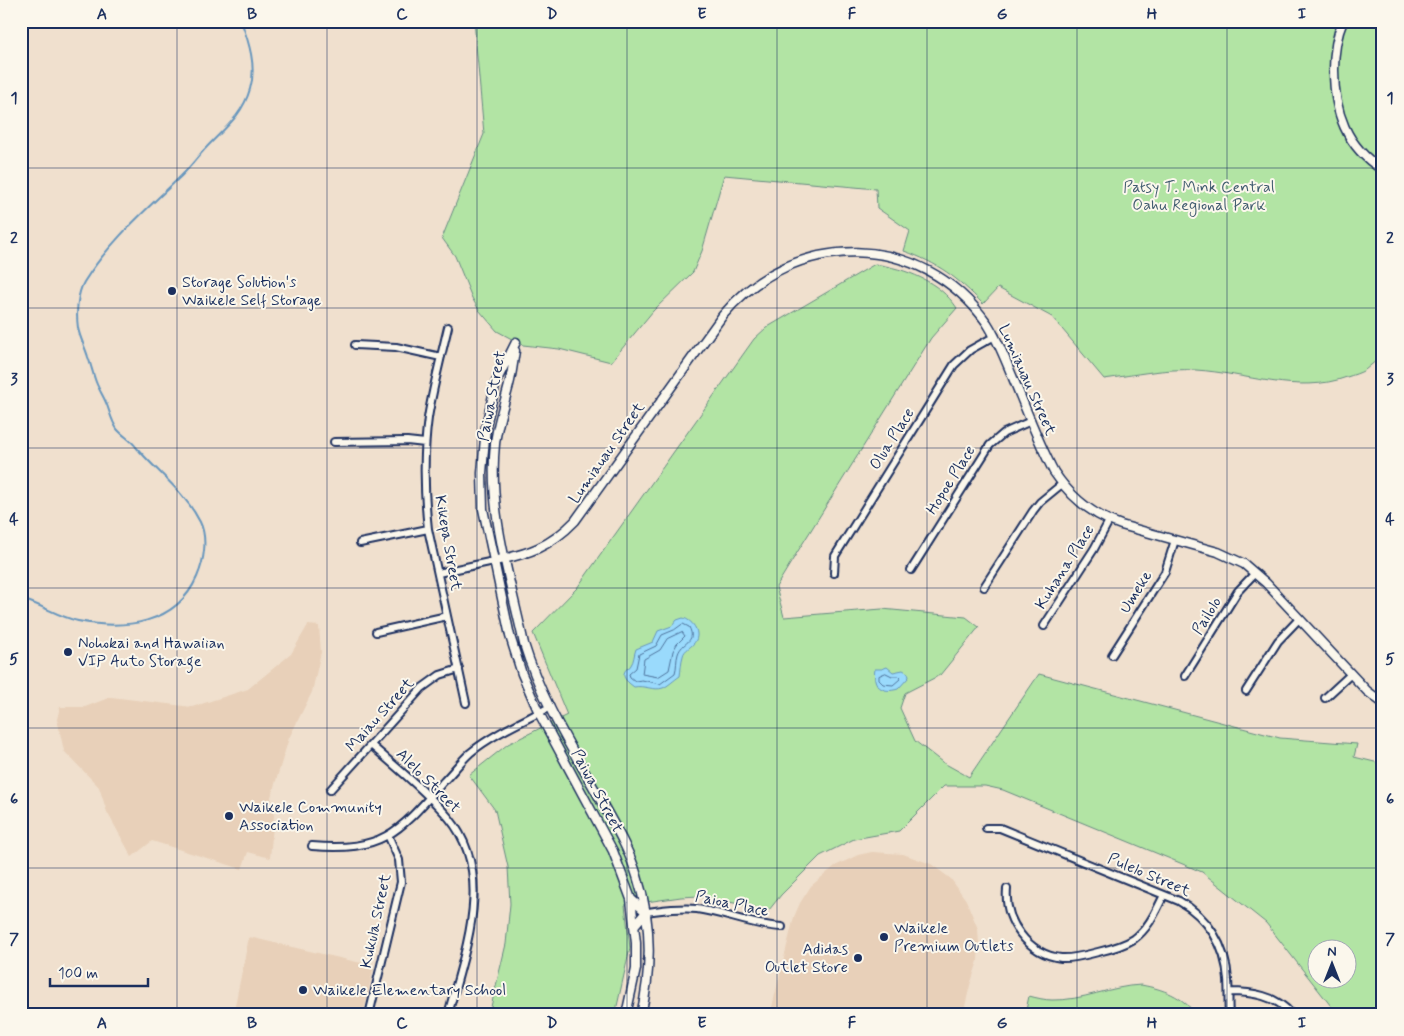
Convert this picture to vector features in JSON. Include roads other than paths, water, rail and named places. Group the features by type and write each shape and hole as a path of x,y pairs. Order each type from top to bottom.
{"street":[{"path":"1343,21 1337,34 1335,48 1334,93 1344,125 1360,152 1383,170"},
{"name":"Lumiauau Street","path":"438,572 494,561 536,550 549,544 561,535 575,521 722,315 746,290 775,271 807,258 838,252 871,253 905,261 927,270 953,288 976,310 994,336 1051,467 1062,484 1081,504 1109,521 1229,556 1255,572 1367,691 1383,703"},
{"name":"Kikepa Street","path":"448,327 430,406 425,443 424,480 428,529 466,703"},
{"name":"Olua Place","path":"834,573 835,556 954,365 970,350 994,336"},
{"name":"Paiwa Street","path":"626,1015 636,969 634,926 630,899 613,851 530,695 516,656 483,509 483,447 496,382 516,342 509,385 499,422 494,463 497,519 526,650 541,690 620,835 637,875 646,912 648,931 649,974 641,1015"},
{"path":"355,345 396,346 441,357"},
{"name":"Hopoe Place","path":"911,570 984,452 1004,433 1031,421"},
{"path":"334,442 407,441 425,443"},
{"path":"984,587 1033,511 1040,502 1062,484"},
{"name":"Kuhana Place","path":"1044,626 1086,562 1109,521"},
{"path":"360,543 428,529"},
{"name":"Umeke","path":"1112,655 1165,572 1175,540"},
{"name":"Pailolo","path":"1185,676 1238,591 1255,572"},
{"path":"376,632 447,616"},
{"path":"1246,691 1278,641 1299,619"},
{"name":"Maiau Street","path":"330,790 426,684 440,675 459,670"},
{"path":"1325,698 1351,674"},
{"path":"312,846 347,847 366,844 388,835 406,823 468,755 479,746 550,708"},
{"name":"Alelo Street","path":"371,745 450,819 469,857 474,885 472,917 448,1015"},
{"name":"Pulelo Street","path":"986,828 1000,828 1164,895 1191,908 1208,924 1222,949 1227,970 1229,1015"},
{"name":"Kukula Street","path":"369,1015 401,882 399,860 388,835"},
{"path":"1007,890 1006,902 1017,929 1023,937 1045,954 1062,958 1081,956 1115,948 1133,940 1147,926 1164,895"},
{"path":"630,899 646,912 634,926"},
{"name":"Paioa Place","path":"646,912 673,908 695,909 760,924 782,927"},
{"path":"1229,992 1262,995 1282,1005 1292,1015"}],"water":[{"path":"683,618 694,626 697,637 684,654 680,676 663,688 634,687 626,680 624,674 632,663 636,649 653,642 658,631 672,626 677,620"},
{"path":"887,667 893,672 903,670 908,673 909,677 898,689 883,689 879,687 875,680 875,669"}],"waterway":[{"path":"21,599 78,621 95,624 130,624 162,614 176,605 188,593 197,577 203,557 204,542 200,522 187,501 115,426 96,382 80,335 77,322 78,304 84,282 94,267 128,228 185,172 242,108 250,89 253,72 249,46 241,21"}],"place":[{"name":"Storage Solution's Waikele Self Storage","path":"172,291"},
{"name":"Nohokai and Hawaiian VIP Auto Storage","path":"68,652"},
{"name":"Waikele Community Association","path":"229,816"},
{"name":"Waikele Premium Outlets","path":"884,937"},
{"name":"Adidas Outlet Store","path":"858,958"},
{"name":"Waikele Elementary School","path":"303,990"}],"park label":[{"name":"Patsy T. Mink Central Oahu Regional Park","path":"1199,196"}]}
